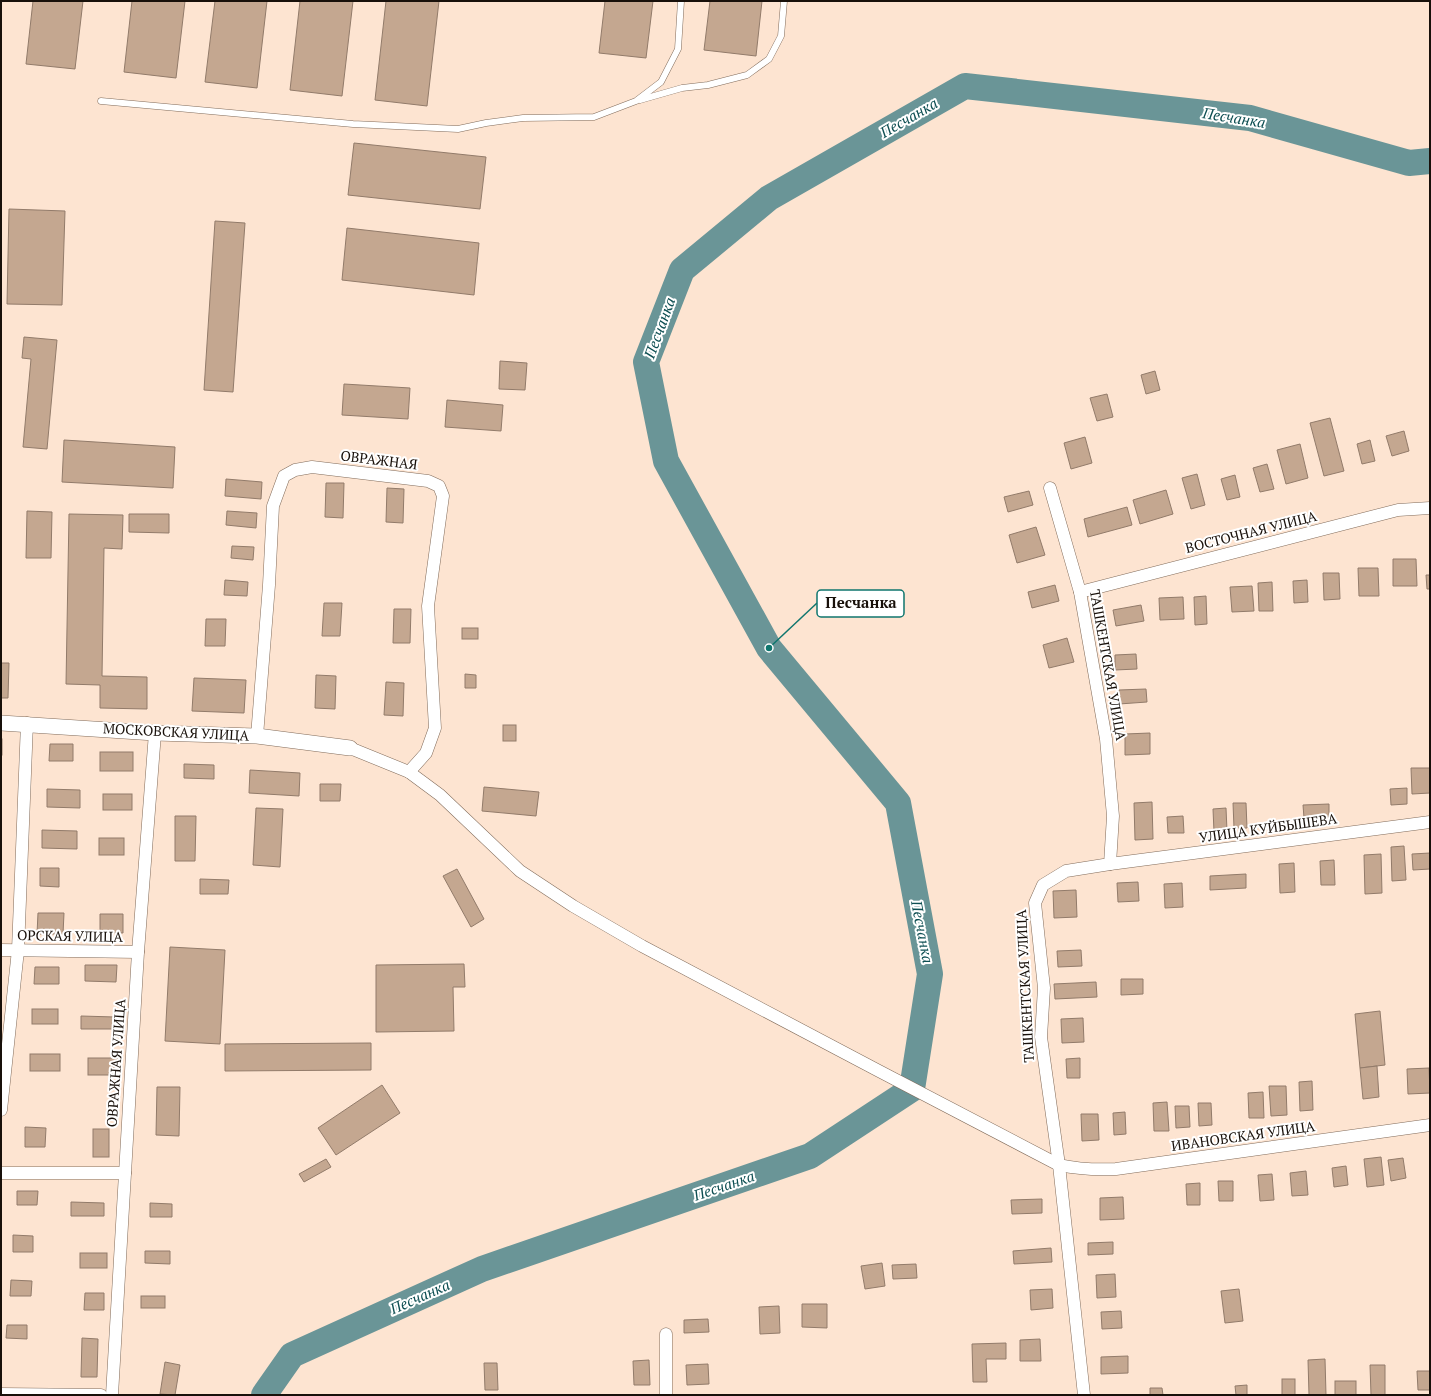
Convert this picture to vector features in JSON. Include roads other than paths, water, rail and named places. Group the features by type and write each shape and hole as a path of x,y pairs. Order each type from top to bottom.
{"street":[{"name":"ОВРАЖНАЯ","path":"257,736 269,585 273,506 284,476 295,470 312,467 428,481 439,486 443,496 428,606 435,728 426,753 409,772"},
{"name":"ТАШКЕНТСКАЯ УЛИЦА","path":"1050,488 1080,592 1106,739 1113,816 1110,864 1066,871 1043,885 1035,903 1044,988 1041,1037 1059,1164 1084,1395"},
{"name":"ВОСТОЧНАЯ УЛИЦА","path":"1080,592 1398,510 1430,508"},
{"name":"МОСКОВСКАЯ УЛИЦА","path":"1,723 27,723 155,733 257,736 350,748"},
{"path":"1,1110 18,950 27,723"},
{"name":"ОВРАЖНАЯ УЛИЦА","path":"112,1395 138,952 155,733"},
{"name":"ИВАНОВСКАЯ УЛИЦА","path":"350,748 409,772 440,795 520,871 573,906 670,961 878,1071 1059,1164 1093,1170 1116,1169 1430,1125"},
{"name":"УЛИЦА КУЙБЫШЕВА","path":"1110,864 1430,822"},
{"name":"ОРСКАЯ УЛИЦА","path":"1,950 138,952"},
{"path":"1,1173 125,1173"},
{"path":"666,1334 666,1395"},
{"path":"1,1394 101,1395"}],"lane":[{"path":"636,101 661,82 678,49 681,1"},
{"path":"101,101 353,124 458,129 486,123 523,118 594,116 636,101 682,88 708,85 747,75 769,59 781,36 784,1"}],"waterway":[{"name":"Песчанка","path":"264,1395 292,1355 482,1269 810,1156 912,1089 930,974 898,803 769,648 666,461 646,362 682,270 769,198 965,86 1250,118 1409,163 1430,161"}],"place":[{"name":"Песчанка","path":"769,648"}]}
